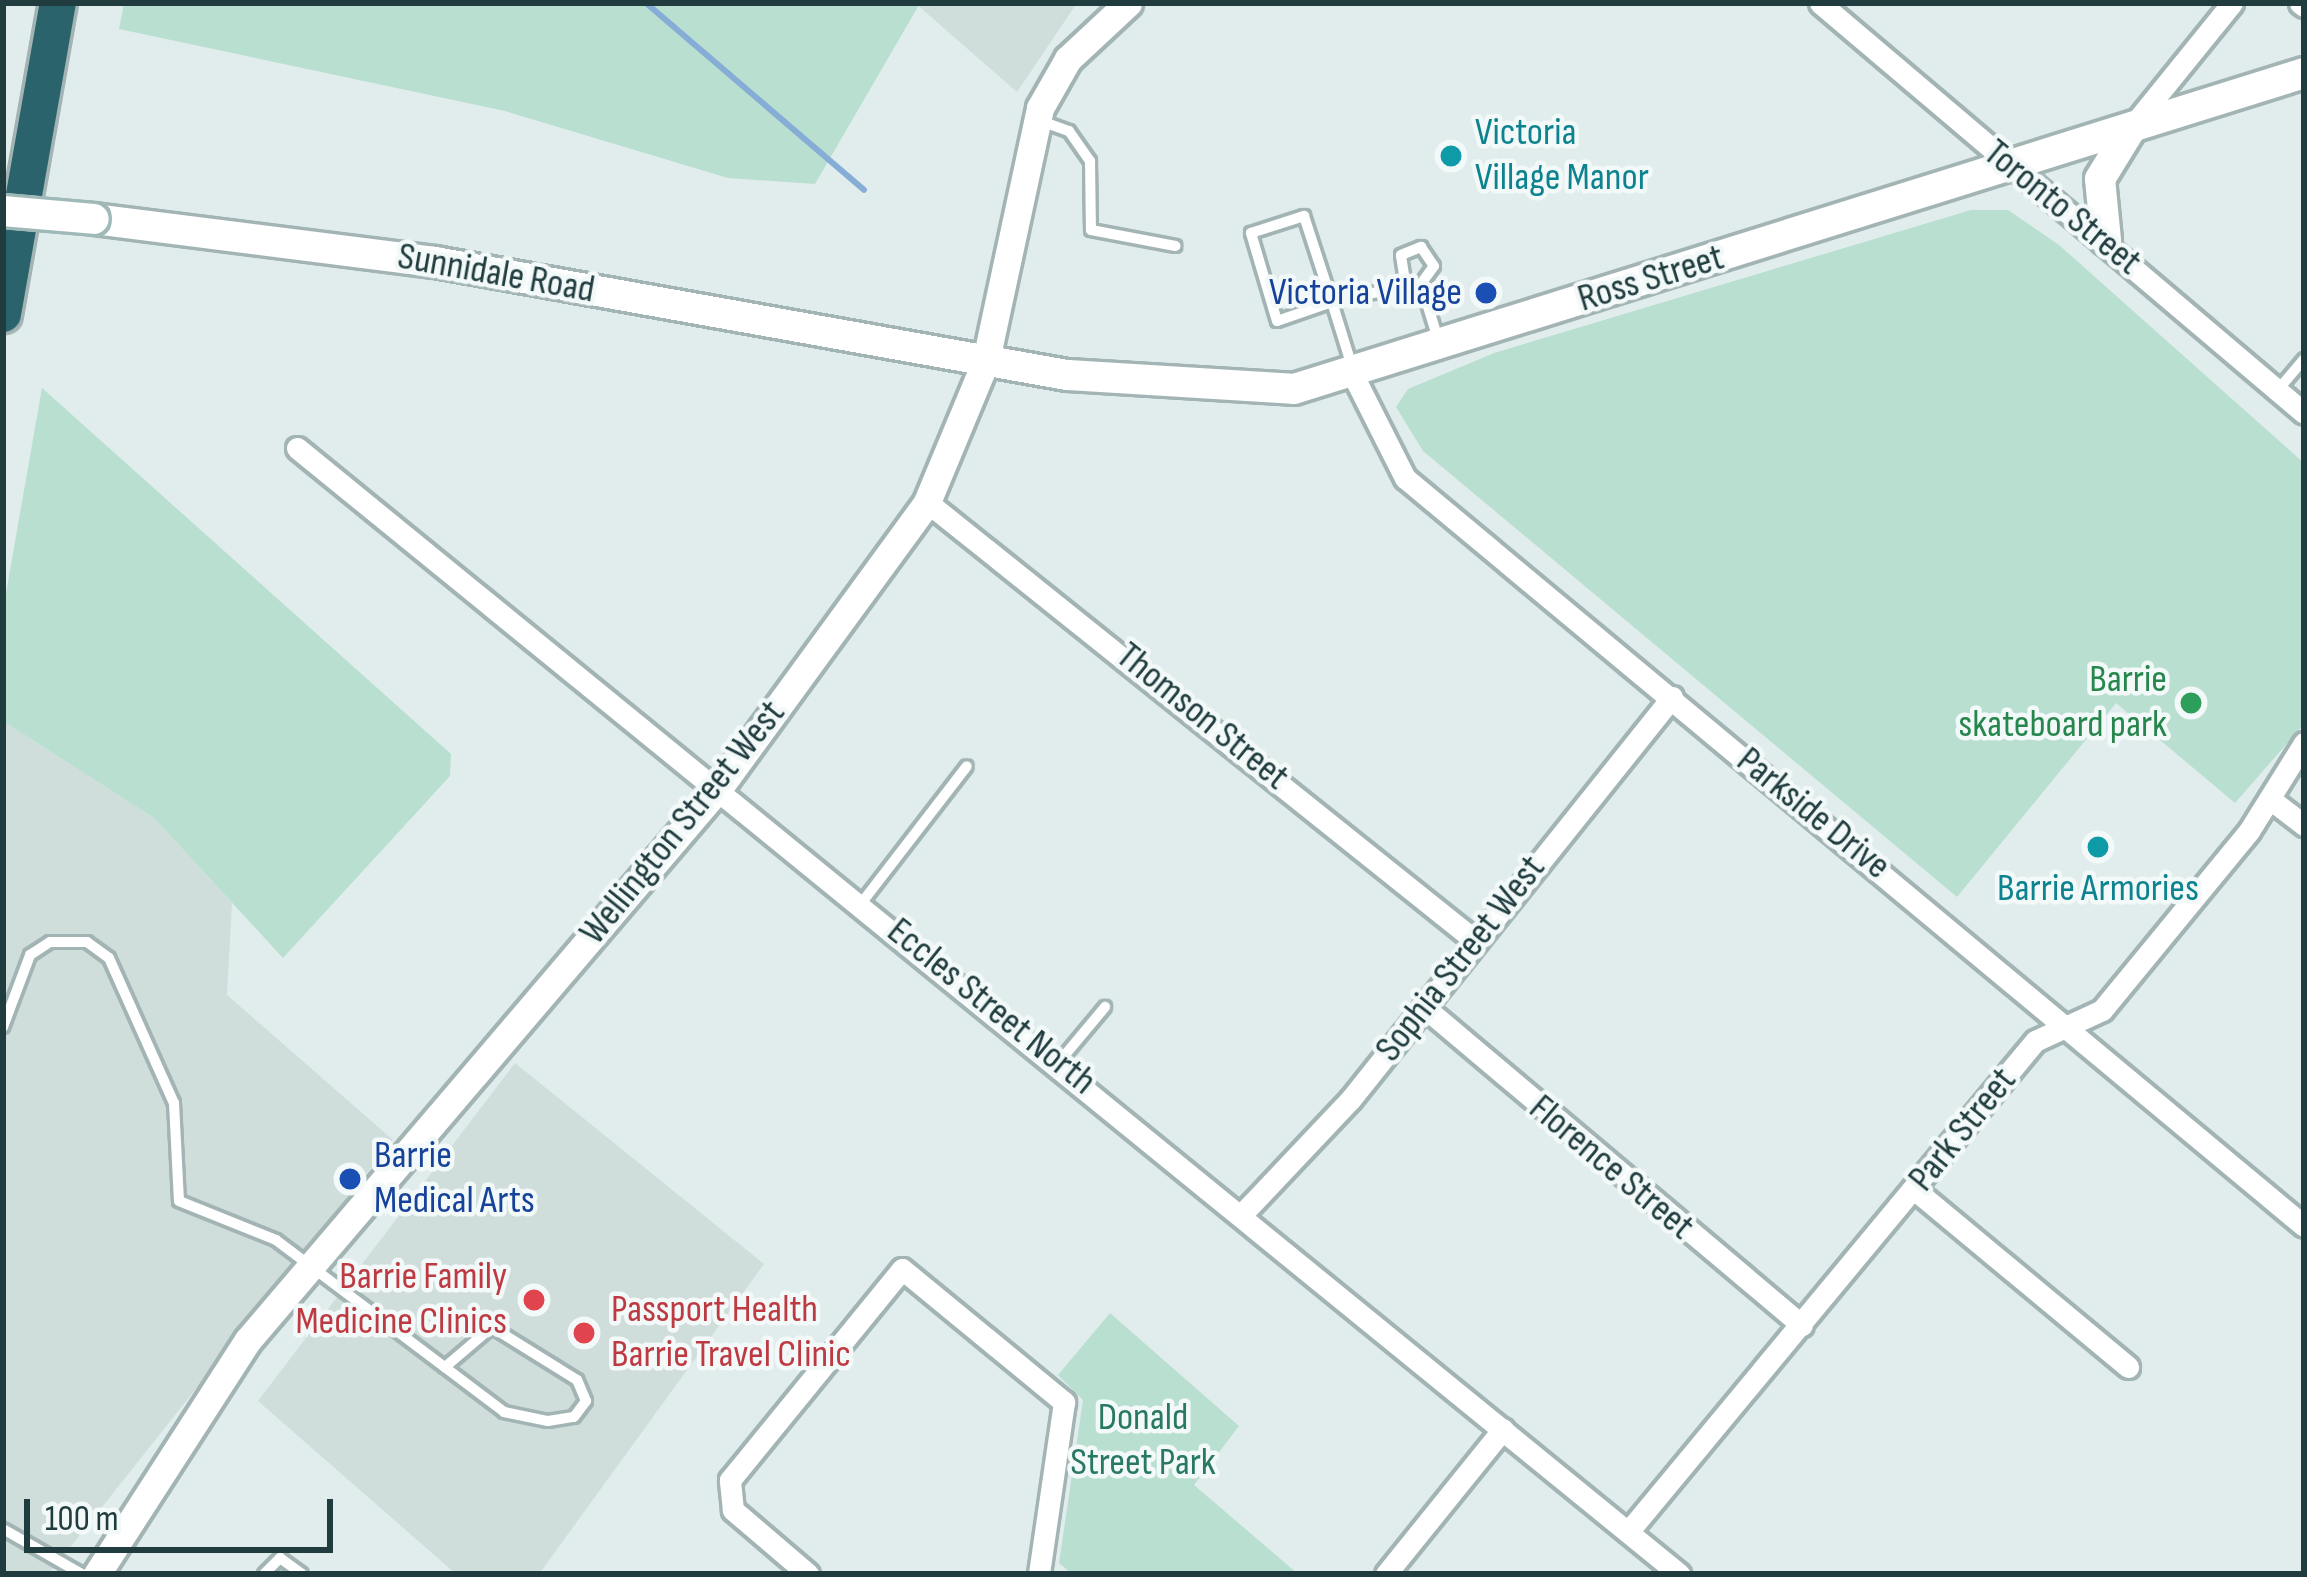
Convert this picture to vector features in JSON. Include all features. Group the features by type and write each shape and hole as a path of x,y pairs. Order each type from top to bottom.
{"highway":[{"path":"3,314 58,3"}],"main road":[{"name":"Ross Street","path":"986,360 1232,390 1355,379 2304,73"},
{"path":"2106,240 2100,179 2130,130"},
{"name":"Sunnidale Road","path":"3,211 435,262 986,360"}],"street":[{"name":"Wellington Street West","path":"97,1574 227,1368 721,785 927,502 986,360 1037,119 1068,59 1128,3"},
{"name":"Toronto Street","path":"1820,3 2009,168 2106,240 2304,412"},
{"path":"2130,130 2232,3"},
{"name":"Parkside Drive","path":"1355,379 1405,478 2304,1226"},
{"name":"Eccles Street North","path":"297,448 721,785 1679,1574"},
{"name":"Thomson Street","path":"927,502 1473,939"},
{"name":"Sophia Street West","path":"1243,1214 1424,1007 1473,939 1672,698"},
{"name":"Park Street","path":"1628,1532 2035,1041 2102,1010 2270,799 2304,743"},
{"path":"2270,799 2304,825"},
{"name":"Florence Street","path":"1424,1007 1802,1325"},
{"path":"1915,1190 2128,1367"},
{"path":"808,1574 733,1510 730,1480 902,1269 1064,1402 1039,1574"},
{"path":"1386,1574 1503,1429"}],"lane":[{"path":"1037,119 1069,131 1090,161 1091,230 1176,246"},
{"path":"1332,302 1277,321 1251,233 1304,216 1332,302 1355,379"},
{"path":"1406,280 1401,255 1421,247 1435,266 1420,284"},
{"path":"1362,295 1406,280 1420,284"},
{"path":"1420,284 1441,348"},
{"path":"2277,391 2304,359"},
{"path":"862,902 967,766"},
{"path":"3,1027 30,956 50,942 87,942 109,958 174,1103 179,1201 312,1266 504,1412 574,1417 586,1401 577,1380 492,1327 445,1367"},
{"path":"1059,1062 1105,1007"},
{"path":"3,1528 82,1574"},
{"path":"264,1574 280,1558 302,1574"}],"shaded area":[{"path":"915,3 1077,3 1017,92"},
{"path":"3,721 154,818 232,903 227,995 393,1140 49,1574 3,1574"},
{"path":"515,1063 764,1264 539,1574 456,1574 258,1401"}],"green space":[{"path":"124,3 919,5 815,184 728,178 505,111 119,29"},
{"path":"1971,210 2008,210 2059,245 2304,463 2304,724 2235,803 2116,703 1957,897 1423,451 1396,407 1408,389 1494,353"},
{"path":"42,388 451,754 450,776 283,958 154,818 3,721 3,610"},
{"name":"Donald Street Park","path":"1110,1313 1239,1426 1194,1485 1298,1574 1072,1574 1059,1563 1083,1400 1058,1375"}],"waterway":[{"path":"646,3 864,190"}],"place":[{"name":"Victoria Village Manor","path":"1451,156"},
{"name":"Victoria Village","path":"1486,293"},
{"name":"Barrie skateboard park","path":"2191,703"},
{"name":"Barrie Armories","path":"2098,847"},
{"name":"Barrie Medical Arts","path":"350,1179"},
{"name":"Barrie Family Medicine Clinics","path":"534,1300"},
{"name":"Passport Health Barrie Travel Clinic","path":"584,1333"}]}
